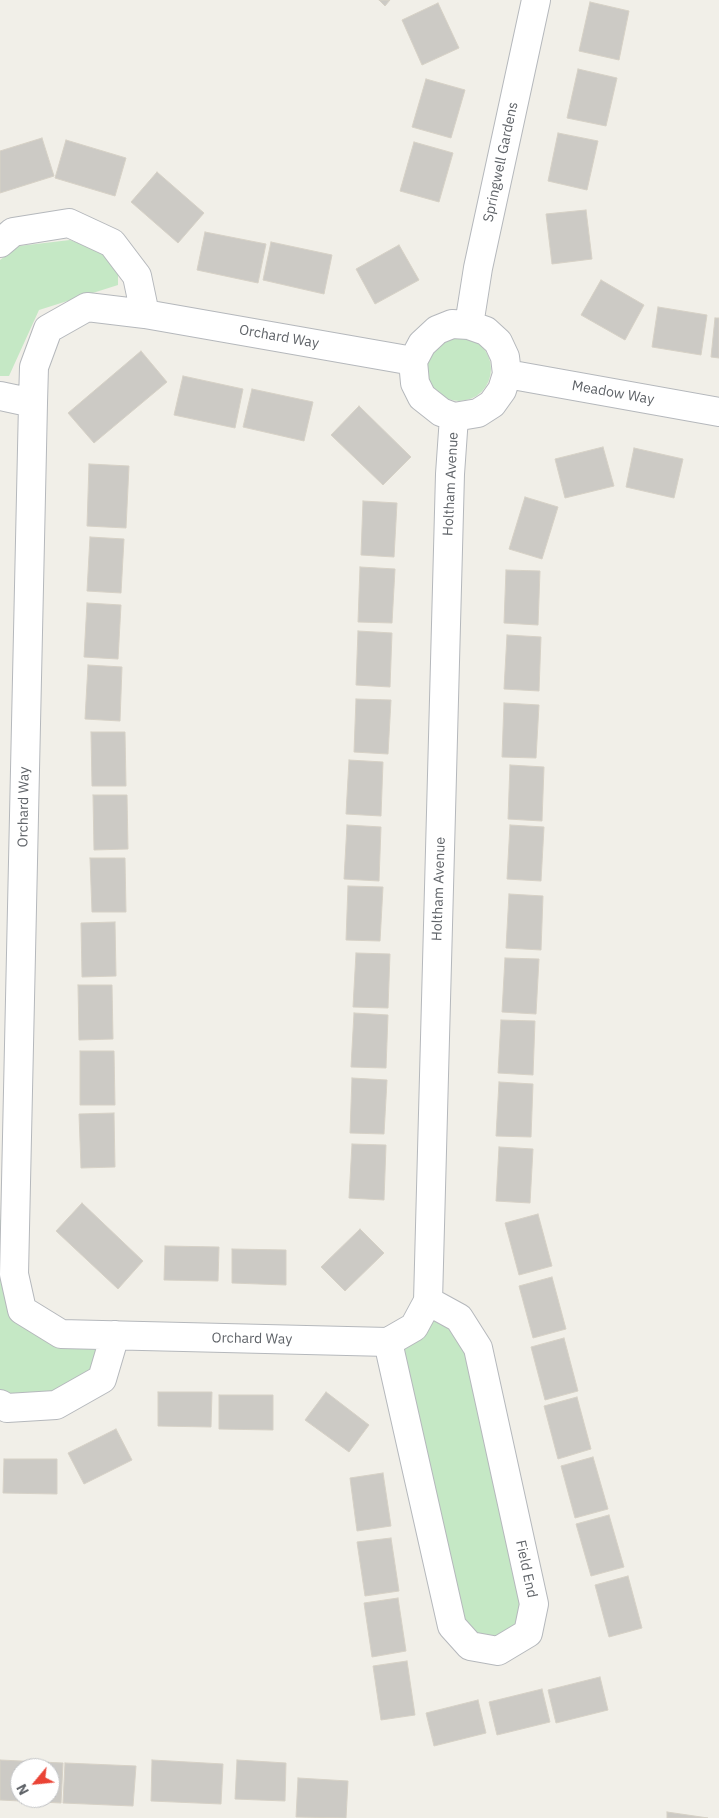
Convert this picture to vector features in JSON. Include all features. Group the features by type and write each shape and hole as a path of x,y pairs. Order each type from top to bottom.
{"street":[{"name":"Springwell Gardens","path":"469,325 478,268 536,0"},
{"path":"0,243 13,232 69,224 112,243 137,276 145,314"},
{"name":"Orchard Way","path":"388,1342 61,1334 22,1310 14,1274 8,1215 34,367 48,329 87,307 145,314 413,361"},
{"path":"452,324 469,325 486,331 498,342 505,357 507,374 502,390 492,404 478,413 454,417 441,412 422,397 415,383 413,361 422,344 437,330 452,324"},
{"name":"Meadow Way","path":"507,374 719,412"},
{"path":"0,396 33,403"},
{"name":"Holtham Avenue","path":"388,1342 414,1328 428,1301 450,474 454,417"},
{"name":"Field End","path":"388,1342 452,1626 470,1646 498,1651 528,1633 534,1604 478,1348 459,1318 428,1301"},
{"path":"0,1404 7,1408 56,1405 102,1379 115,1335"}],"green space":[{"path":"70,240 101,252 118,270 118,285 39,310 9,376 0,376 0,260 19,246"},
{"path":"459,337 477,342 482,346 486,351 491,369 486,387 482,392 477,396 459,401 441,396 436,392 432,387 427,369 432,351 436,346 441,342"},
{"path":"15,1210 22,1310 115,1335 102,1379 56,1405 0,1404 0,1220"},
{"path":"428,1301 459,1318 528,1633 470,1646 388,1342"}],"building":[{"path":"379,0 390,0 385,6"},
{"path":"590,2 629,11 619,60 579,51"},
{"path":"438,3 459,48 422,65 402,20"},
{"path":"578,69 617,78 606,126 567,118"},
{"path":"426,79 465,90 451,138 412,127"},
{"path":"558,133 598,141 587,190 548,181"},
{"path":"42,138 54,176 0,193 0,151"},
{"path":"66,140 126,158 115,196 55,178"},
{"path":"414,142 453,153 439,202 400,191"},
{"path":"157,172 204,213 178,243 131,202"},
{"path":"586,210 592,259 552,264 546,214"},
{"path":"205,232 266,244 258,283 197,270"},
{"path":"271,242 332,255 324,294 263,280"},
{"path":"399,245 419,280 375,304 356,269"},
{"path":"601,280 644,305 625,340 581,315"},
{"path":"658,307 707,315 701,355 652,347"},
{"path":"715,318 719,318 719,358 711,357"},
{"path":"141,351 167,382 94,443 68,413"},
{"path":"183,376 243,389 235,428 174,415"},
{"path":"252,389 313,402 304,441 243,427"},
{"path":"359,406 411,457 383,485 331,435"},
{"path":"603,447 614,486 565,498 555,459"},
{"path":"634,448 683,459 674,498 626,487"},
{"path":"89,464 129,466 126,528 87,526"},
{"path":"525,497 558,507 542,559 509,549"},
{"path":"363,501 397,503 394,557 361,555"},
{"path":"90,537 124,539 121,593 87,591"},
{"path":"360,567 395,569 392,623 358,622"},
{"path":"506,570 540,571 538,625 504,623"},
{"path":"87,603 121,605 118,659 84,657"},
{"path":"358,631 392,633 390,687 356,685"},
{"path":"507,635 541,637 539,691 504,689"},
{"path":"88,665 122,667 120,721 85,719"},
{"path":"356,699 391,700 388,754 354,752"},
{"path":"504,703 539,705 536,758 502,757"},
{"path":"91,732 125,732 126,786 92,786"},
{"path":"349,760 383,762 381,816 346,814"},
{"path":"510,765 544,767 542,821 508,819"},
{"path":"93,795 127,795 128,849 94,850"},
{"path":"347,825 381,827 379,881 344,879"},
{"path":"510,825 544,827 541,881 507,879"},
{"path":"90,858 125,858 126,912 92,912"},
{"path":"348,886 383,887 380,941 346,940"},
{"path":"509,894 543,896 541,950 506,948"},
{"path":"115,922 116,976 82,977 81,923"},
{"path":"356,953 390,954 388,1008 353,1007"},
{"path":"505,958 539,959 536,1014 502,1012"},
{"path":"78,985 112,985 113,1039 79,1040"},
{"path":"354,1013 388,1015 386,1068 351,1067"},
{"path":"501,1020 535,1021 533,1075 498,1073"},
{"path":"80,1051 114,1051 115,1105 80,1105"},
{"path":"352,1078 387,1080 384,1134 350,1133"},
{"path":"499,1082 533,1084 531,1137 496,1136"},
{"path":"114,1113 115,1167 81,1168 79,1114"},
{"path":"352,1144 386,1145 384,1200 349,1198"},
{"path":"499,1147 533,1149 530,1203 496,1201"},
{"path":"82,1203 143,1261 118,1289 56,1231"},
{"path":"538,1214 552,1266 519,1275 505,1223"},
{"path":"360,1229 384,1253 345,1291 321,1267"},
{"path":"165,1246 219,1247 218,1281 164,1280"},
{"path":"232,1249 286,1250 286,1285 232,1283"},
{"path":"552,1277 566,1329 533,1338 519,1286"},
{"path":"564,1338 578,1391 545,1400 531,1347"},
{"path":"158,1392 212,1392 211,1427 158,1426"},
{"path":"326,1392 369,1425 349,1452 305,1420"},
{"path":"219,1395 273,1395 273,1430 219,1429"},
{"path":"577,1397 591,1449 558,1459 544,1406"},
{"path":"116,1429 132,1460 84,1484 68,1453"},
{"path":"593,1457 608,1509 575,1518 561,1466"},
{"path":"4,1459 57,1459 57,1494 3,1493"},
{"path":"383,1473 391,1526 357,1531 350,1478"},
{"path":"609,1515 624,1567 591,1576 576,1524"},
{"path":"391,1538 399,1591 365,1596 357,1542"},
{"path":"628,1576 642,1628 609,1637 595,1585"},
{"path":"398,1598 406,1651 372,1657 364,1603"},
{"path":"407,1661 415,1715 381,1720 373,1666"},
{"path":"600,1677 608,1710 556,1723 548,1690"},
{"path":"542,1689 550,1722 497,1735 489,1702"},
{"path":"478,1700 486,1733 434,1746 426,1713"},
{"path":"0,1760 10,1760 10,1800 0,1800"},
{"path":"152,1760 223,1764 221,1804 151,1801"},
{"path":"237,1760 286,1763 285,1801 235,1799"},
{"path":"60,1763 63,1763 60,1803"},
{"path":"65,1763 136,1766 133,1806 63,1803"},
{"path":"298,1778 348,1781 346,1818 296,1817"},
{"path":"667,1812 708,1818 667,1818"}]}
